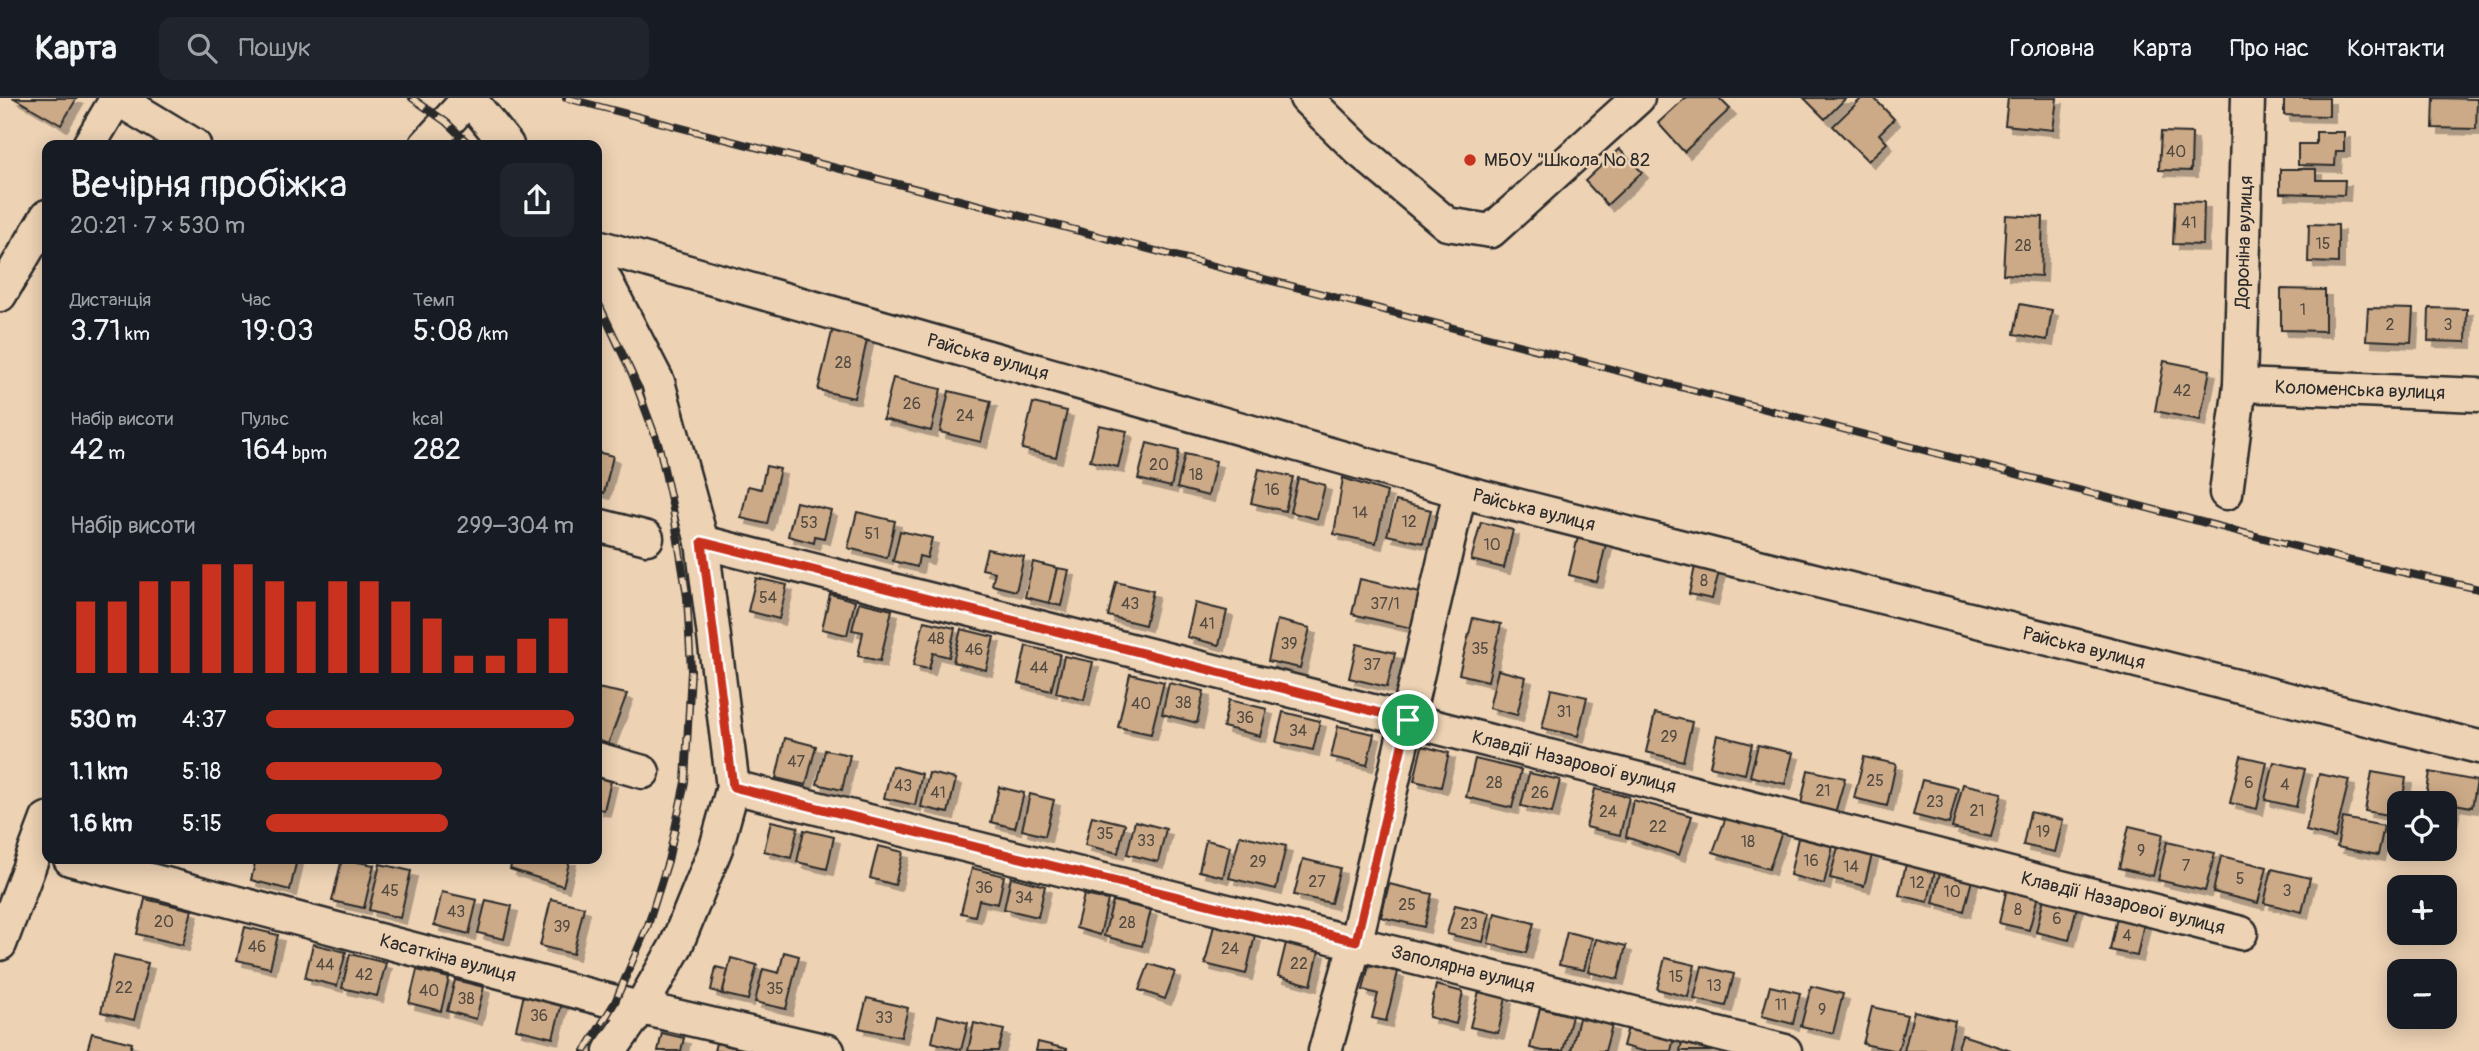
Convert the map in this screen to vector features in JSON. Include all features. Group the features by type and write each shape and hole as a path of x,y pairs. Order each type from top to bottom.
{"street":[{"path":"92,140 117,98 186,140"},
{"path":"431,140 469,98 503,140"},
{"path":"1306,98 1359,150 1447,224 1492,231 1638,98"},
{"name":"Дороніна вулиця","path":"2226,493 2240,385 2248,98"},
{"path":"0,295 42,224"},
{"name":"Райська вулиця","path":"602,247 1460,491 2479,747"},
{"path":"602,274 658,382 702,542 733,787 716,848 676,946 641,1007 610,1051"},
{"name":"Коломенська вулиця","path":"2240,385 2479,395"},
{"path":"1325,1051 1356,941 1460,491"},
{"path":"602,526 647,538"},
{"name":"Клавдії Назарової вулиця","path":"702,542 2241,933"},
{"path":"602,760 643,772"},
{"name":"Заполярна вулиця","path":"733,787 1356,941 1786,1051"},
{"path":"0,944 41,852"},
{"name":"Касаткіна вулиця","path":"89,864 641,1007 828,1051"}],"building":[{"path":"14,98 77,98 61,125"},
{"path":"1685,98 1719,98 1730,109 1684,152 1658,123"},
{"path":"1804,98 1846,98 1825,119"},
{"path":"1862,98 1874,98 1894,119 1879,134 1887,143 1868,161 1833,126"},
{"path":"2008,98 2057,98 2053,130 2005,125"},
{"path":"2284,98 2329,98 2329,116 2284,115"},
{"path":"2434,98 2477,99 2476,129 2433,128"},
{"path":"2161,132 2192,133 2191,171 2159,170"},
{"path":"2316,132 2344,132 2344,151 2336,151 2335,166 2298,165 2298,144 2316,144"},
{"path":"1619,149 1642,172 1607,205 1585,181"},
{"path":"2280,169 2316,169 2316,180 2345,180 2344,195 2280,193"},
{"path":"2175,201 2204,202 2203,245 2173,244"},
{"path":"2006,215 2043,217 2041,276 2003,274"},
{"path":"2309,224 2338,225 2338,263 2308,262"},
{"path":"2281,289 2325,290 2325,331 2281,330"},
{"path":"2020,304 2052,310 2047,340 2014,334"},
{"path":"2368,308 2413,309 2411,342 2366,340"},
{"path":"2429,308 2467,309 2466,342 2428,341"},
{"path":"833,328 868,336 854,398 818,390"},
{"path":"2164,361 2210,370 2200,420 2155,411"},
{"path":"893,378 941,389 931,431 883,419"},
{"path":"949,391 991,401 981,442 940,432"},
{"path":"1033,403 1067,411 1056,457 1022,449"},
{"path":"1099,425 1127,431 1118,467 1090,461"},
{"path":"1147,443 1179,451 1171,487 1138,479"},
{"path":"602,453 613,456 602,492"},
{"path":"1185,454 1216,461 1208,496 1177,488"},
{"path":"766,466 780,469 767,524 741,518 748,486 761,489"},
{"path":"1259,469 1293,477 1285,511 1251,503"},
{"path":"1298,478 1325,485 1317,519 1290,512"},
{"path":"1343,478 1387,492 1376,543 1334,534"},
{"path":"1396,501 1431,510 1423,543 1387,535"},
{"path":"796,502 831,510 824,538 815,536 814,543 788,536"},
{"path":"857,512 895,521 887,558 848,548"},
{"path":"1481,522 1513,530 1504,568 1471,560"},
{"path":"900,531 932,538 927,558 919,556 917,567 893,561"},
{"path":"1578,537 1606,544 1597,582 1569,575"},
{"path":"987,549 1024,557 1016,591 992,585 995,572 982,569"},
{"path":"1033,562 1057,568 1049,603 1025,597"},
{"path":"1696,562 1720,568 1712,599 1689,594"},
{"path":"1057,568 1069,570 1061,606 1049,603"},
{"path":"756,578 787,585 779,619 748,611"},
{"path":"1360,579 1419,593 1411,628 1352,614"},
{"path":"1116,582 1153,591 1145,625 1108,616"},
{"path":"830,594 855,601 847,635 822,629"},
{"path":"859,602 892,610 880,661 858,656 863,632 852,630"},
{"path":"1195,603 1227,611 1219,645 1187,637"},
{"path":"1473,618 1501,624 1488,681 1459,674"},
{"path":"1277,620 1310,628 1300,668 1268,661"},
{"path":"924,621 955,628 949,657 933,653 929,669 913,666"},
{"path":"961,629 994,637 986,670 953,662"},
{"path":"1357,644 1395,653 1387,687 1349,678"},
{"path":"1026,646 1060,654 1051,691 1018,683"},
{"path":"1064,656 1093,662 1084,700 1056,693"},
{"path":"1498,670 1526,677 1517,715 1489,708"},
{"path":"1130,674 1164,682 1151,734 1118,727"},
{"path":"1169,683 1204,691 1197,723 1162,714"},
{"path":"602,689 627,694 608,744 602,742"},
{"path":"1551,689 1587,697 1578,736 1542,728"},
{"path":"1229,700 1267,709 1260,736 1223,727"},
{"path":"1283,712 1320,721 1313,750 1276,742"},
{"path":"1655,713 1692,722 1683,761 1646,752"},
{"path":"1338,726 1374,734 1367,765 1331,757"},
{"path":"1717,735 1752,744 1745,774 1710,766"},
{"path":"785,738 816,746 806,785 776,778"},
{"path":"1758,745 1793,753 1785,784 1750,776"},
{"path":"1422,746 1449,753 1441,787 1414,781"},
{"path":"825,750 850,755 842,790 817,784"},
{"path":"2241,756 2267,762 2257,809 2230,803"},
{"path":"1864,757 1896,764 1887,806 1854,798"},
{"path":"1475,759 1521,770 1512,808 1466,797"},
{"path":"2274,762 2305,769 2296,807 2265,800"},
{"path":"892,766 922,774 915,805 884,798"},
{"path":"1808,770 1845,778 1835,813 1801,804"},
{"path":"2372,772 2406,778 2404,791 2387,791 2387,815 2365,811"},
{"path":"2430,772 2477,781 2472,807 2457,804 2457,791 2427,791"},
{"path":"929,773 956,779 948,813 921,807"},
{"path":"1529,773 1560,780 1552,813 1521,806"},
{"path":"2319,774 2349,780 2335,838 2306,831"},
{"path":"602,779 611,781 602,810"},
{"path":"1922,780 1958,788 1949,824 1913,815"},
{"path":"1963,784 2002,793 1991,837 1952,828"},
{"path":"999,787 1024,793 1015,828 991,822"},
{"path":"1595,789 1629,797 1620,835 1586,827"},
{"path":"1030,794 1054,800 1045,836 1022,830"},
{"path":"1633,800 1692,816 1679,855 1626,837"},
{"path":"2030,812 2063,820 2055,852 2023,845"},
{"path":"1092,816 1125,824 1118,853 1085,845"},
{"path":"1726,817 1782,832 1769,869 1713,852"},
{"path":"2343,818 2384,826 2378,855 2337,847"},
{"path":"771,821 798,827 791,858 764,851"},
{"path":"1135,821 1166,829 1158,862 1127,854"},
{"path":"2129,826 2163,834 2153,876 2119,868"},
{"path":"804,830 834,837 827,869 797,862"},
{"path":"1240,835 1286,846 1276,889 1229,878"},
{"path":"1798,838 1833,846 1824,884 1790,875"},
{"path":"1206,840 1230,846 1223,877 1199,871"},
{"path":"2167,842 2215,853 2205,891 2158,880"},
{"path":"878,846 903,852 895,885 870,878"},
{"path":"1838,847 1872,855 1864,886 1830,878"},
{"path":"2221,856 2267,867 2258,903 2213,892"},
{"path":"1303,859 1340,868 1331,903 1294,895"},
{"path":"255,864 296,864 290,890 251,880"},
{"path":"341,864 374,865 364,908 332,901"},
{"path":"380,864 411,871 400,918 369,910"},
{"path":"512,864 569,864 563,886 510,869"},
{"path":"1906,864 1935,871 1928,902 1899,895"},
{"path":"972,868 1004,876 998,904 979,900 975,916 961,913"},
{"path":"2272,869 2310,878 2302,912 2264,903"},
{"path":"1940,873 1972,880 1964,911 1933,903"},
{"path":"1011,877 1045,886 1038,917 1004,909"},
{"path":"1389,884 1432,894 1424,927 1381,917"},
{"path":"2007,888 2038,896 2029,930 1999,923"},
{"path":"442,892 477,900 469,934 434,925"},
{"path":"1084,895 1108,900 1100,935 1076,928"},
{"path":"2044,898 2077,906 2069,940 2036,932"},
{"path":"145,899 192,910 183,945 137,934"},
{"path":"551,899 584,907 573,954 540,946"},
{"path":"486,900 512,906 504,939 478,933"},
{"path":"1113,901 1151,910 1142,946 1104,936"},
{"path":"1455,905 1490,913 1483,942 1447,934"},
{"path":"1495,913 1534,923 1526,953 1488,944"},
{"path":"2117,917 2144,923 2137,956 2110,950"},
{"path":"1214,925 1255,935 1246,974 1205,964"},
{"path":"245,927 278,935 270,968 237,960"},
{"path":"1567,932 1592,938 1584,970 1559,965"},
{"path":"1596,939 1626,946 1618,979 1588,972"},
{"path":"1286,943 1319,951 1311,985 1278,976"},
{"path":"313,944 346,952 337,986 305,978"},
{"path":"784,952 799,956 786,1009 755,1002 763,969 779,973"},
{"path":"350,954 386,963 377,996 342,988"},
{"path":"114,955 148,963 134,1020 101,1012"},
{"path":"731,958 757,965 748,1000 722,994"},
{"path":"1665,958 1695,965 1688,997 1657,989"},
{"path":"1149,964 1175,972 1165,999 1139,990"},
{"path":"1369,965 1398,972 1386,1021 1372,1018 1378,994 1363,990"},
{"path":"1702,966 1734,974 1726,1006 1694,999"},
{"path":"716,967 728,970 722,994 711,990"},
{"path":"417,970 449,978 441,1011 409,1003"},
{"path":"455,980 484,987 476,1019 447,1011"},
{"path":"1436,985 1463,992 1456,1024 1429,1017"},
{"path":"1770,986 1800,993 1793,1024 1762,1016"},
{"path":"1811,986 1843,994 1833,1033 1801,1026"},
{"path":"1479,991 1506,998 1498,1033 1470,1027"},
{"path":"524,994 562,1003 553,1038 516,1029"},
{"path":"867,998 908,1008 901,1037 859,1028"},
{"path":"1872,1007 1907,1015 1898,1051 1863,1044"},
{"path":"1540,1008 1572,1016 1563,1051 1530,1048"},
{"path":"1914,1011 1955,1021 1948,1051 1904,1051"},
{"path":"938,1015 968,1023 961,1050 932,1042"},
{"path":"1579,1018 1612,1025 1605,1051 1571,1051"},
{"path":"974,1023 1004,1030 998,1051 968,1051"},
{"path":"1628,1027 1674,1038 1671,1051 1643,1051 1623,1046"},
{"path":"92,1033 132,1043 130,1051 87,1051"},
{"path":"662,1033 684,1038 681,1051 658,1051"},
{"path":"1962,1035 2011,1051 1957,1051"},
{"path":"1038,1042 1067,1049 1036,1051"},
{"path":"1682,1042 1720,1051 1680,1051"},
{"path":"716,1043 741,1049 714,1051"}],"railway":[{"path":"412,98 446,122 465,140"},
{"path":"566,98 2352,561 2479,589"},
{"path":"585,1051 615,1002 648,925 668,861 685,782 691,671 687,597 673,509 659,446 632,374 602,311"}],"place":[{"name":"МБОУ \"Школа № 82","path":"1470,160"}],"route":[{"path":"702,542 1206,669 1408,720 1356,941 733,787 702,542"}]}
